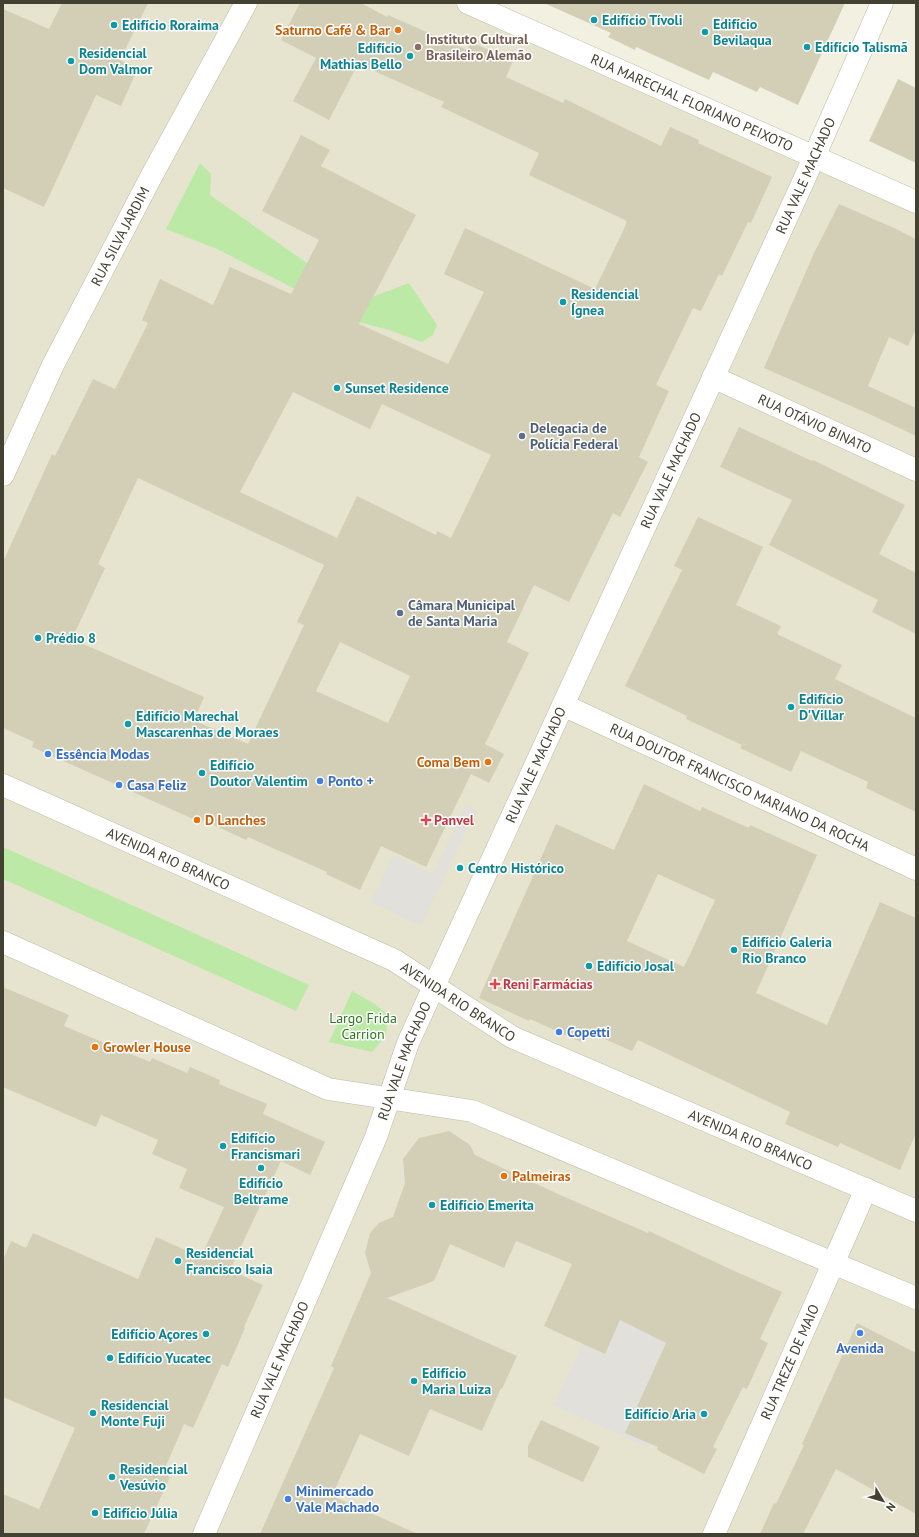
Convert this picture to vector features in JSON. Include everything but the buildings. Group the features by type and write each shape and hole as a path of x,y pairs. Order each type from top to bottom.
{"street":[{"name":"RUA SILVA JARDIM","path":"3,475 53,365 152,174 246,3"},
{"name":"RUA MARECHAL FLORIANO PEIXOTO","path":"468,3 916,202"},
{"name":"RUA VALE MACHADO","path":"204,1534 376,1137 408,1043 814,157 882,3"},
{"name":"RUA OTÁVIO BINATO","path":"713,378 916,470"},
{"name":"RUA DOUTOR FRANCISCO MARIANO DA ROCHA","path":"563,705 916,869"},
{"name":"AVENIDA RIO BRANCO","path":"3,785 394,960 512,1038 916,1211"},
{"path":"3,942 328,1089 472,1111 916,1298"},
{"name":"RUA TREZE DE MAIO","path":"714,1534 866,1189"}],"shaded area":[{"name":"Centro Histórico","path":"3,3 468,3 916,202 916,1534 3,1534"},
{"path":"466,805 476,810 421,926 371,902 393,855 433,874"},
{"path":"707,1258 729,1269 649,1448 554,1405 608,1290 676,1322"}],"green space":[{"path":"200,163 211,174 210,195 361,301 409,283 437,325 433,335 422,342 389,330 362,323 217,249 166,229"},
{"path":"3,847 309,985 296,1011 3,879"},
{"name":"Largo Frida Carrion","path":"352,991 375,1004 388,1015 386,1035 372,1052 329,1042"}],"place":[{"name":"Edifício Tívoli","path":"594,20"},
{"name":"Edifício Roraima","path":"114,25"},
{"name":"Saturno Café & Bar","path":"398,30"},
{"name":"Edifício Bevilaqua","path":"705,32"},
{"name":"Instituto Cultural Brasileiro Alemão","path":"418,47"},
{"name":"Edifício Talismã","path":"807,47"},
{"name":"Edifício Mathias Bello","path":"410,56"},
{"name":"Residencial Dom Valmor","path":"71,61"},
{"name":"Residencial Ígnea","path":"563,302"},
{"name":"Sunset Residence","path":"337,388"},
{"name":"Delegacia de Polícia Federal","path":"522,436"},
{"name":"Câmara Municipal de Santa Maria","path":"400,613"},
{"name":"Prédio 8","path":"38,638"},
{"name":"Edifício D'Villar","path":"791,707"},
{"name":"Edifício Marechal Mascarenhas de Moraes","path":"128,724"},
{"name":"Essência Modas","path":"48,754"},
{"name":"Coma Bem","path":"488,762"},
{"name":"Edifício Doutor Valentim","path":"202,773"},
{"name":"Ponto +","path":"320,781"},
{"name":"Casa Feliz","path":"119,785"},
{"name":"D Lanches","path":"197,820"},
{"name":"Panvel","path":"426,820"},
{"name":"Centro Histórico","path":"460,868"},
{"name":"Edifício Galeria Rio Branco","path":"734,950"},
{"name":"Edifício Josal","path":"589,966"},
{"name":"Reni Farmácias","path":"495,984"},
{"name":"Copetti","path":"559,1032"},
{"name":"Growler House","path":"95,1047"},
{"name":"Edifício Francismari","path":"223,1146"},
{"name":"Edifício Beltrame","path":"261,1168"},
{"name":"Palmeiras","path":"504,1176"},
{"name":"Edifício Emerita","path":"432,1205"},
{"name":"Residencial Francisco Isaia","path":"178,1261"},
{"name":"Avenida","path":"860,1333"},
{"name":"Edifício Açores","path":"206,1334"},
{"name":"Edifício Yucatec","path":"110,1358"},
{"name":"Edifício Maria Luiza","path":"414,1381"},
{"name":"Residencial Monte Fuji","path":"93,1413"},
{"name":"Edifício Aria","path":"704,1414"},
{"name":"Residencial Vesúvio","path":"112,1477"},
{"name":"Minimercado Vale Machado","path":"288,1499"},
{"name":"Edifício Júlia","path":"95,1513"}]}
